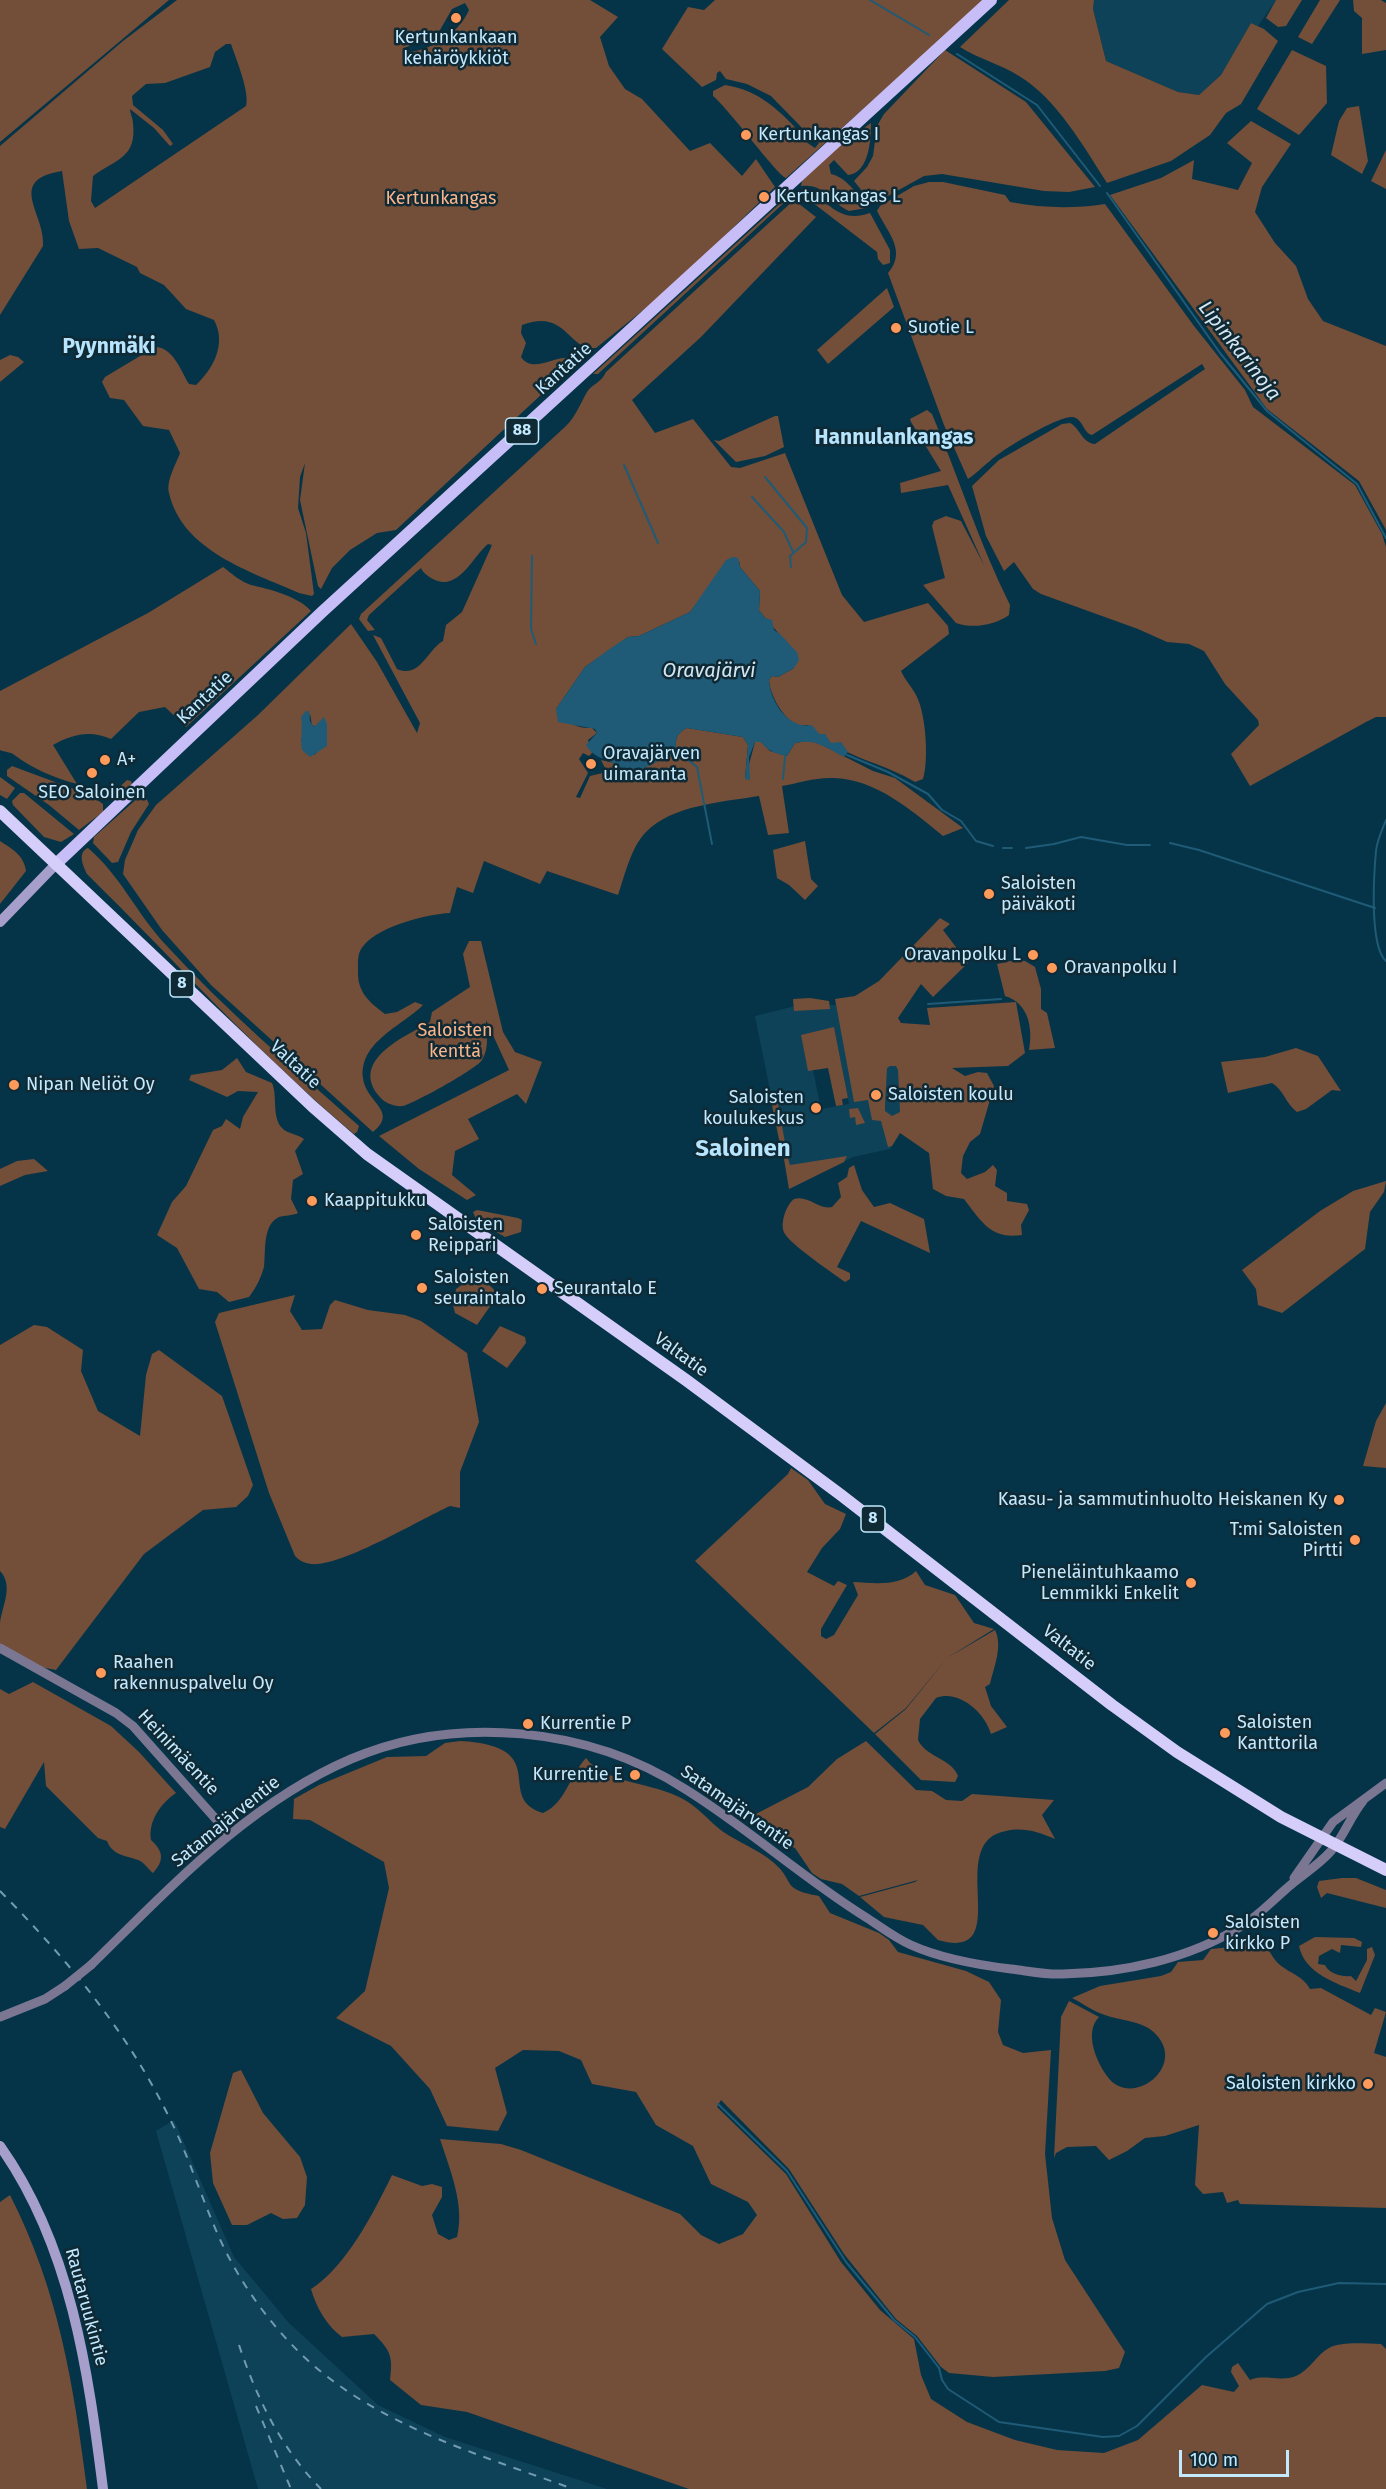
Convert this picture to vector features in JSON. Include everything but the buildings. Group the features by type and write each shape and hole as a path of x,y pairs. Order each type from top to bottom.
{"highway":[{"name":"Valtatie","path":"0,811 312,1106 376,1161 704,1394 1177,1752 1281,1817 1386,1870"}],"main road":[{"name":"Kantatie","path":"56,864 322,612 992,0"},
{"path":"0,922 56,864"},
{"name":"Rautaruukintie","path":"0,2146 33,2199 49,2236 69,2299 88,2378 103,2489"}],"street":[{"name":"Heinimäentie","path":"0,1648 116,1713 133,1726 230,1835"},
{"name":"Satamajärventie","path":"0,2018 45,1999 65,1986 91,1965 164,1894 230,1835 282,1796 352,1758 436,1736 491,1731 575,1743 652,1771 685,1788 843,1903 910,1945 971,1964 1060,1975 1164,1960 1196,1949 1242,1926 1323,1859 1336,1845 1363,1801"},
{"name":"Satamajärventie","path":"1288,1887 1334,1822 1386,1783"}],"shaded area":[{"path":"1094,0 1276,0 1258,26 1251,23 1221,75 1199,95 1178,92 1106,61 1093,9"},
{"name":"Saloisten koulu","path":"807,1003 846,1006 877,1003 901,1069 900,1132 890,1149 853,1157 790,1189 755,1016","holes":["834,1027 849,1104 821,1109 813,1070"]},
{"path":"174,2120 234,2257 289,2323 378,2405 445,2437 607,2489 258,2489 156,2131"}],"green space":[{"path":"0,0 169,0 0,142"},
{"name":"Kertunkangas","path":"177,0 590,0 618,17 600,37 609,66 625,89 642,99 690,151 710,143 742,176 756,159 775,187 672,287 596,348 586,347 558,326 548,322 537,321 522,325 521,333 526,343 521,357 526,362 537,364 570,358 573,365 396,530 377,533 350,550 332,568 321,589 318,586 300,500 305,463 300,477 298,508 306,533 314,594 312,596 261,577 221,557 203,545 176,513 168,488 180,453 169,430 143,426 124,400 110,398 102,382 105,377 155,347 172,355 189,384 196,385 213,364 218,347 218,329 214,320 186,309 164,285 140,273 137,267 98,248 79,249 69,221 62,171 45,175 35,182 32,200 42,234 43,246 0,315 0,146 123,41","holes":["465,3 469,10 458,27 450,34 433,45 403,53 403,49 440,30 452,9","226,44 231,44 242,75 246,106 95,208 91,201 93,176 117,161 132,144 133,123 130,109 154,128 170,146 173,144 163,130 133,105 132,96 146,84 165,83 210,67 215,52"]},
{"path":"715,0 985,0 786,178 713,96 713,91 725,85 759,97 787,119 804,137 803,140 815,148 819,143 810,133 807,133 771,96 747,84 726,79 720,71 717,73 716,80 702,87 662,49 688,7 704,10"},
{"path":"1009,0 1094,0 1093,9 1106,61 1178,92 1199,95 1221,75 1251,23 1264,29 1278,41 1241,104 1226,113 1210,135 1171,161 1107,183 1069,125 1046,97 1019,76 960,47"},
{"path":"1276,0 1302,0 1286,26 1278,27 1266,18"},
{"path":"1320,0 1340,0 1312,44 1298,37"},
{"path":"1353,0 1381,0 1386,3 1386,50 1362,54 1362,18 1354,11"},
{"path":"945,50 1026,102 1095,187 1069,192 1044,191 942,174 924,176 877,202 870,201 854,181 867,167 873,156 877,126 884,114"},
{"path":"1292,50 1326,66 1327,103 1299,135 1257,109"},
{"path":"1359,106 1368,161 1362,174 1331,155 1339,121 1347,108"},
{"path":"1251,121 1291,144 1262,187 1255,212 1275,243 1296,266 1308,299 1323,321 1386,346 1386,530 1359,481 1267,409 1110,195 1161,178 1194,160 1192,179 1238,190 1252,163 1227,143"},
{"path":"871,123 868,154 861,168 848,175 834,160 829,165 831,174 847,183 866,208 849,211 816,187 801,186 802,181 840,145"},
{"path":"1386,150 1386,189 1371,181"},
{"path":"929,182 943,182 1005,195 1010,202 1034,206 1069,207 1105,204 1194,326 1245,390 1253,407 1355,485 1382,534 1386,547 1386,717 1376,717 1366,722 1250,786 1231,754 1259,725 1258,720 1225,684 1204,651 1189,644 1167,642 1138,629 1041,594 1033,589 1014,562 1004,571 986,536 972,486 999,460 1062,424 1070,423 1087,441 1095,444 1205,369 1202,364 1092,435 1076,418 1065,418 1055,422 1005,449 968,479 944,425 888,273 896,257 896,250 877,211 880,206 914,186"},
{"path":"809,191 844,214 860,216 870,213 890,250 890,263 883,265 878,259 877,252 804,196 804,192"},
{"path":"786,198 787,200 598,374 593,374"},
{"path":"794,200 816,217 701,337 632,400 655,433 693,419 731,467 740,468 785,453 842,595 864,622 928,603 948,626 949,634 901,671 916,695 924,724 925,771 923,779 915,782 837,747 827,741 825,734 819,734 808,725 799,726 793,723 783,713 772,693 769,680 772,676 778,677 794,668 791,657 781,636 759,610 760,591 740,567 739,561 713,581 690,612 639,636 628,637 585,667 556,709 572,723 592,728 597,733 588,740 592,753 589,756 583,753 579,759 588,773 576,797 580,798 590,776 607,772 601,760 614,763 622,770 658,761 665,756 680,757 681,752 676,748 677,738 681,731 687,728 743,737 748,745 745,779 755,742 761,742 770,751 787,756 795,743 812,740 873,771 895,778 963,828 943,836 905,806 878,790 849,780 827,778 782,786 789,833 768,835 759,796 699,806 684,810 657,823 636,845 618,895 547,871 540,884 484,861 473,893 457,887 450,913 429,916 393,927 372,938 359,953 358,978 362,990 379,1010 385,1014 397,1012 415,1002 423,1005 384,1036 368,1054 364,1065 365,1087 379,1106 383,1118 373,1132 211,985 162,930 123,874 125,860 138,830 156,805 258,715 351,624 377,662 417,733 420,723 373,635 381,638 397,669 405,671 417,667 443,641 446,625 462,612 492,545 488,544 464,572 449,581 441,582 431,578 421,568 369,615 367,620 375,630 368,631 359,619 361,614 566,426 587,392 602,379 606,372","holes":["310,714 312,725 326,733 327,743 314,755 301,741"]},
{"path":"887,288 894,307 828,364 817,350"},
{"path":"10,355 24,362 0,382 0,360"},
{"path":"927,410 932,414 1010,605 1009,615 991,624 969,626 956,623 923,585 945,578 932,526 934,521 946,516 961,521 984,565 948,485 901,493 900,483 941,471 910,419"},
{"path":"778,416 784,447 765,456 736,462 714,440 719,441"},
{"path":"223,567 244,582 291,597 311,611 186,727 165,707 139,712 111,739 82,734 53,745 77,784 43,772 12,753 0,750 0,691 148,613"},
{"path":"12,766 90,795 103,804 103,812 79,830 49,805 7,776 7,770"},
{"path":"0,777 15,788 7,799 0,795"},
{"path":"127,780 132,784 118,798 113,797 113,793"},
{"path":"20,793 24,793 74,834 61,842 44,837 13,805 12,801"},
{"path":"140,796 145,796 149,804 131,832 118,862 112,863 93,843 94,837"},
{"path":"0,841 20,857 26,871 0,904"},
{"path":"805,841 811,879 818,886 805,900 789,885 777,878 773,850"},
{"path":"88,848 110,870 155,932 188,968 260,1038 359,1126 357,1132 354,1134 285,1072 87,874 82,856"},
{"path":"940,918 950,924 943,930 968,963 933,997 921,984 898,1018 901,1023 930,1025 927,1008 1016,1002 1025,1053 1008,1066 952,1068 965,1076 978,1072 987,1073 994,1086 980,1134 970,1142 963,1156 961,1173 967,1179 985,1172 993,1165 997,1170 995,1186 1007,1193 1007,1201 1027,1204 1029,1210 1021,1225 1022,1235 1002,1235 995,1232 982,1221 964,1199 946,1196 933,1189 929,1153 900,1133 892,1146 888,1147 881,1121 872,1120 868,1100 854,1102 835,999 855,996 879,981","holes":["896,1066 900,1112 892,1116 885,1111 887,1068"]},
{"name":"Saloisten kenttä","path":"469,941 481,941 503,1032 515,1052 542,1062 526,1104 517,1094 468,1119 479,1139 455,1151 452,1175 476,1195 467,1200 419,1169 379,1136 509,1070 486,1020 487,1045 482,1060 458,1078 409,1104 397,1106 381,1098 372,1083 371,1071 376,1060 384,1051 430,1022 432,1012 470,987 463,954"},
{"path":"1015,960 1025,961 1035,967 1041,989 1041,1009 1047,1013 1055,1048 1029,1050 1028,1018 1019,1004 1005,996 997,964"},
{"path":"810,998 829,1001 830,1009 794,1011 793,999"},
{"path":"834,1027 848,1098 842,1099 843,1105 836,1106 828,1068 808,1071 801,1035"},
{"path":"1296,1048 1318,1056 1341,1091 1332,1090 1306,1109 1297,1112 1272,1083 1228,1093 1221,1062 1265,1057"},
{"path":"237,1058 246,1072 272,1083 279,1124 285,1131 304,1139 295,1151 303,1174 293,1180 291,1199 298,1213 279,1217 267,1232 264,1267 256,1286 249,1297 229,1302 217,1292 199,1289 177,1248 157,1235 172,1202 186,1186 213,1130 222,1126 226,1119 240,1129 243,1117 258,1092 238,1091 227,1097 189,1080 191,1075 222,1070"},
{"path":"776,1093 786,1148 781,1149 770,1096"},
{"path":"858,1108 865,1123 856,1125 855,1117 850,1118 849,1109"},
{"path":"847,1156 844,1162 789,1189 784,1159 788,1158 790,1165"},
{"path":"34,1159 48,1171 25,1175 0,1186 0,1169 17,1161"},
{"path":"854,1165 862,1190 874,1207 890,1203 924,1219 930,1253 861,1221 837,1267 850,1273 850,1279 845,1282 789,1239 783,1230 783,1221 788,1206 794,1199 804,1199 832,1207 841,1197 838,1183 847,1177 849,1168"},
{"path":"1386,1181 1384,1192 1370,1212 1365,1249 1282,1313 1258,1305 1256,1289 1242,1270 1320,1211 1353,1191"},
{"path":"477,1210 522,1220 521,1232 505,1237 477,1221 473,1212"},
{"path":"469,1280 485,1283 498,1295 477,1325 455,1313 453,1305 456,1289"},
{"path":"295,1295 290,1311 302,1330 322,1329 330,1305 335,1300 368,1310 405,1315 421,1321 467,1353 479,1422 460,1472 460,1508 450,1506 360,1551 324,1563 309,1564 295,1556 269,1493 215,1322 219,1313"},
{"path":"34,1325 47,1327 83,1350 81,1371 98,1411 140,1436 146,1375 152,1354 159,1350 222,1396 253,1485 248,1496 236,1507 203,1510 144,1554 56,1670 35,1666 0,1644 0,1623 7,1590 0,1571 0,1345"},
{"path":"500,1326 525,1337 526,1343 507,1368 482,1351"},
{"path":"1386,1403 1386,1468 1363,1466 1376,1421"},
{"path":"791,1468 808,1480 825,1504 846,1514 840,1529 822,1548 807,1572 834,1586 838,1581 847,1585 821,1629 821,1636 826,1639 834,1635 858,1595 853,1582 894,1582 916,1571 925,1585 955,1595 974,1623 994,1629 947,1658 906,1708 874,1733 695,1561 788,1474"},
{"path":"995,1630 998,1643 997,1657 990,1684 985,1687 991,1706 1007,1727 991,1734 983,1718 970,1705 953,1697 936,1698 920,1719 918,1740 922,1746 955,1770 958,1776 955,1782 921,1780 875,1734 906,1709 947,1658"},
{"path":"33,1682 111,1726 139,1752 176,1793 165,1802 154,1819 151,1840 160,1852 161,1860 153,1873 140,1861 116,1852 107,1841 98,1838 46,1786 44,1762 5,1829 0,1827 0,1689 9,1694"},
{"path":"460,1741 489,1745 506,1752 515,1762 522,1796 529,1806 543,1813 557,1803 586,1758 605,1773 659,1789 683,1799 722,1831 774,1863 793,1887 799,1891 819,1896 830,1913 879,1933 889,1940 898,1952 966,1971 989,1982 1001,2000 998,2032 1003,2045 1023,2053 1051,2050 1045,2154 1052,2218 1065,2260 1125,2352 1119,2368 1105,2371 993,2377 949,2373 941,2367 917,2336 896,2319 844,2254 789,2169 721,2100 717,2107 786,2174 841,2262 880,2310 914,2339 921,2375 931,2399 967,2422 1015,2440 1057,2450 1104,2453 1138,2440 1202,2385 1234,2392 1239,2386 1231,2372 1232,2367 1238,2363 1250,2380 1290,2378 1301,2374 1329,2348 1354,2343 1381,2344 1386,2349 1386,2489 689,2489 467,2412 421,2405 390,2380 390,2355 380,2340 374,2334 342,2337 323,2316 311,2289 336,2267 358,2238 392,2175 422,2186 432,2184 442,2187 442,2197 432,2215 438,2234 449,2240 457,2237 458,2200 440,2139 501,2144 521,2150 680,2214 701,2235 719,2244 743,2234 757,2215 748,2202 711,2184 693,2146 656,2125 636,2092 592,2084 581,2060 559,2051 523,2050 495,2068 507,2113 498,2131 447,2126 430,2089 391,2046 336,2018 365,1991 389,1888 384,1862 310,1820 293,1819 294,1799 319,1785 387,1757 426,1756 445,1743"},
{"path":"866,1741 916,1790 932,1791 946,1800 962,1801 972,1794 1054,1800 1042,1815 1055,1839 1037,1832 1019,1830 1006,1831 988,1840 980,1856 977,1876 978,1919 973,1934 961,1942 938,1940 923,1925 884,1917 860,1897 918,1880 859,1896 842,1884 821,1879 812,1873 795,1848 766,1837 752,1816 808,1787 837,1759"},
{"path":"1356,1878 1386,1890 1386,1908 1327,1893 1321,1898 1317,1887 1319,1881"},
{"path":"1256,1936 1277,1962 1300,1978 1310,1989 1321,1988 1371,2015 1375,2008 1386,2012 1374,2053 1386,2057 1386,2208 1240,2204 1238,2200 1227,2203 1223,2192 1203,2194 1195,2185 1199,2125 1165,2136 1145,2138 1109,2160 1096,2146 1067,2147 1056,2153 1054,2158 1061,2017 1069,2001 1099,2017 1092,2030 1093,2047 1107,2076 1116,2085 1127,2088 1139,2087 1158,2074 1164,2064 1165,2053 1156,2034 1143,2025 1101,2014 1072,1998 1100,1986 1161,1976 1171,1972 1178,1962 1203,1960 1211,1949 1241,1946"},
{"path":"1315,1937 1354,1938 1362,1942 1361,1947 1341,1945 1340,1953 1332,1949 1319,1956 1318,1964 1325,1965 1329,1971 1336,1974 1351,1976 1356,1981 1367,1960 1367,1949 1372,1947 1375,1955 1360,1993 1323,1976 1308,1964 1299,1946"},
{"path":"241,2070 263,2113 300,2157 307,2177 305,2205 297,2218 283,2219 271,2213 247,2225 232,2225 213,2183 210,2153 233,2073"},
{"path":"10,2195 41,2267 62,2338 87,2489 0,2489 0,2202"}],"water":[{"name":"Oravajärvi","path":"733,557 738,558 740,567 760,591 759,610 765,618 772,620 774,630 797,652 799,660 794,668 778,677 772,676 769,680 777,705 789,719 796,723 812,725 819,734 825,734 831,743 841,742 848,752 844,757 821,745 802,742 795,743 787,756 773,752 761,742 755,742 749,757 750,780 745,779 748,745 743,737 687,728 679,733 676,741 676,748 683,756 665,756 652,765 630,772 595,755 586,745 597,733 595,729 558,722 556,709 585,667 628,637 639,636 690,612 726,560"},
{"path":"309,711 310,721 314,727 324,717 327,724 327,746 310,757 301,746 301,717"}],"waterway":[{"path":"870,0 929,35"},
{"name":"Lipinkarinoja","path":"957,54 1037,105 1100,186"},
{"name":"Lipinkarinoja","path":"1107,193 1220,353 1267,411 1357,484 1386,538"},
{"path":"624,465 658,543"},
{"path":"765,477 807,528 806,542 790,556 791,567"},
{"path":"752,497 784,532 793,552"},
{"path":"532,556 531,629 536,644"},
{"path":"847,755 888,772 928,794 942,810 961,821 976,841 993,846"},
{"path":"683,756 697,767 712,844"},
{"path":"783,779 785,757"},
{"name":"Lipinkarinoja","path":"1386,820 1377,847 1374,892 1377,941 1386,961"},
{"path":"1026,848 1081,837 1127,845 1150,845"},
{"path":"1170,843 1199,850 1375,908"},
{"path":"1003,848 1012,848"},
{"path":"928,1004 1001,999"},
{"path":"718,2104 787,2171 846,2262 894,2320 915,2337 939,2368 942,2380 948,2389 999,2422 1103,2437 1119,2436 1137,2426 1206,2357 1267,2304 1298,2292 1339,2283 1386,2284"}],"railway":[{"path":"0,1891 48,1942 114,2024 151,2084 175,2130 212,2222 235,2269 255,2300 289,2342 331,2380 396,2419 465,2450 573,2489"},
{"path":"239,2345 262,2403 282,2440 321,2489"},
{"path":"256,2406 291,2489"}],"place":[{"name":"Kertunkankaan kehäröykkiöt","path":"456,18"},
{"name":"Kertunkangas I","path":"746,135"},
{"name":"Kertunkangas L","path":"764,197"},
{"name":"Suotie L","path":"896,328"},
{"name":"A+","path":"105,760"},
{"name":"Oravajärven uimaranta","path":"591,764"},
{"name":"SEO Saloinen","path":"92,773"},
{"name":"Saloisten päiväkoti","path":"989,894"},
{"name":"Oravanpolku L","path":"1033,955"},
{"name":"Oravanpolku I","path":"1052,968"},
{"name":"Nipan Neliöt Oy","path":"14,1085"},
{"name":"Saloisten koulu","path":"876,1095"},
{"name":"Saloisten koulukeskus","path":"816,1108"},
{"name":"Kaappitukku","path":"312,1201"},
{"name":"Saloisten Reippari","path":"416,1235"},
{"name":"Saloisten seuraintalo","path":"422,1288"},
{"name":"Seurantalo E","path":"542,1289"},
{"name":"Kaasu- ja sammutinhuolto Heiskanen Ky","path":"1339,1500"},
{"name":"T:mi Saloisten Pirtti","path":"1355,1540"},
{"name":"Pieneläintuhkaamo Lemmikki Enkelit","path":"1191,1583"},
{"name":"Raahen rakennuspalvelu Oy","path":"101,1673"},
{"name":"Kurrentie P","path":"528,1724"},
{"name":"Saloisten Kanttorila","path":"1225,1733"},
{"name":"Kurrentie E","path":"635,1775"},
{"name":"Saloisten kirkko P","path":"1213,1933"},
{"name":"Saloisten kirkko","path":"1368,2084"}],"district":[{"name":"Pyynmäki","path":"109,347"},
{"name":"Hannulankangas","path":"894,438"},
{"name":"Saloinen","path":"743,1149"}]}
